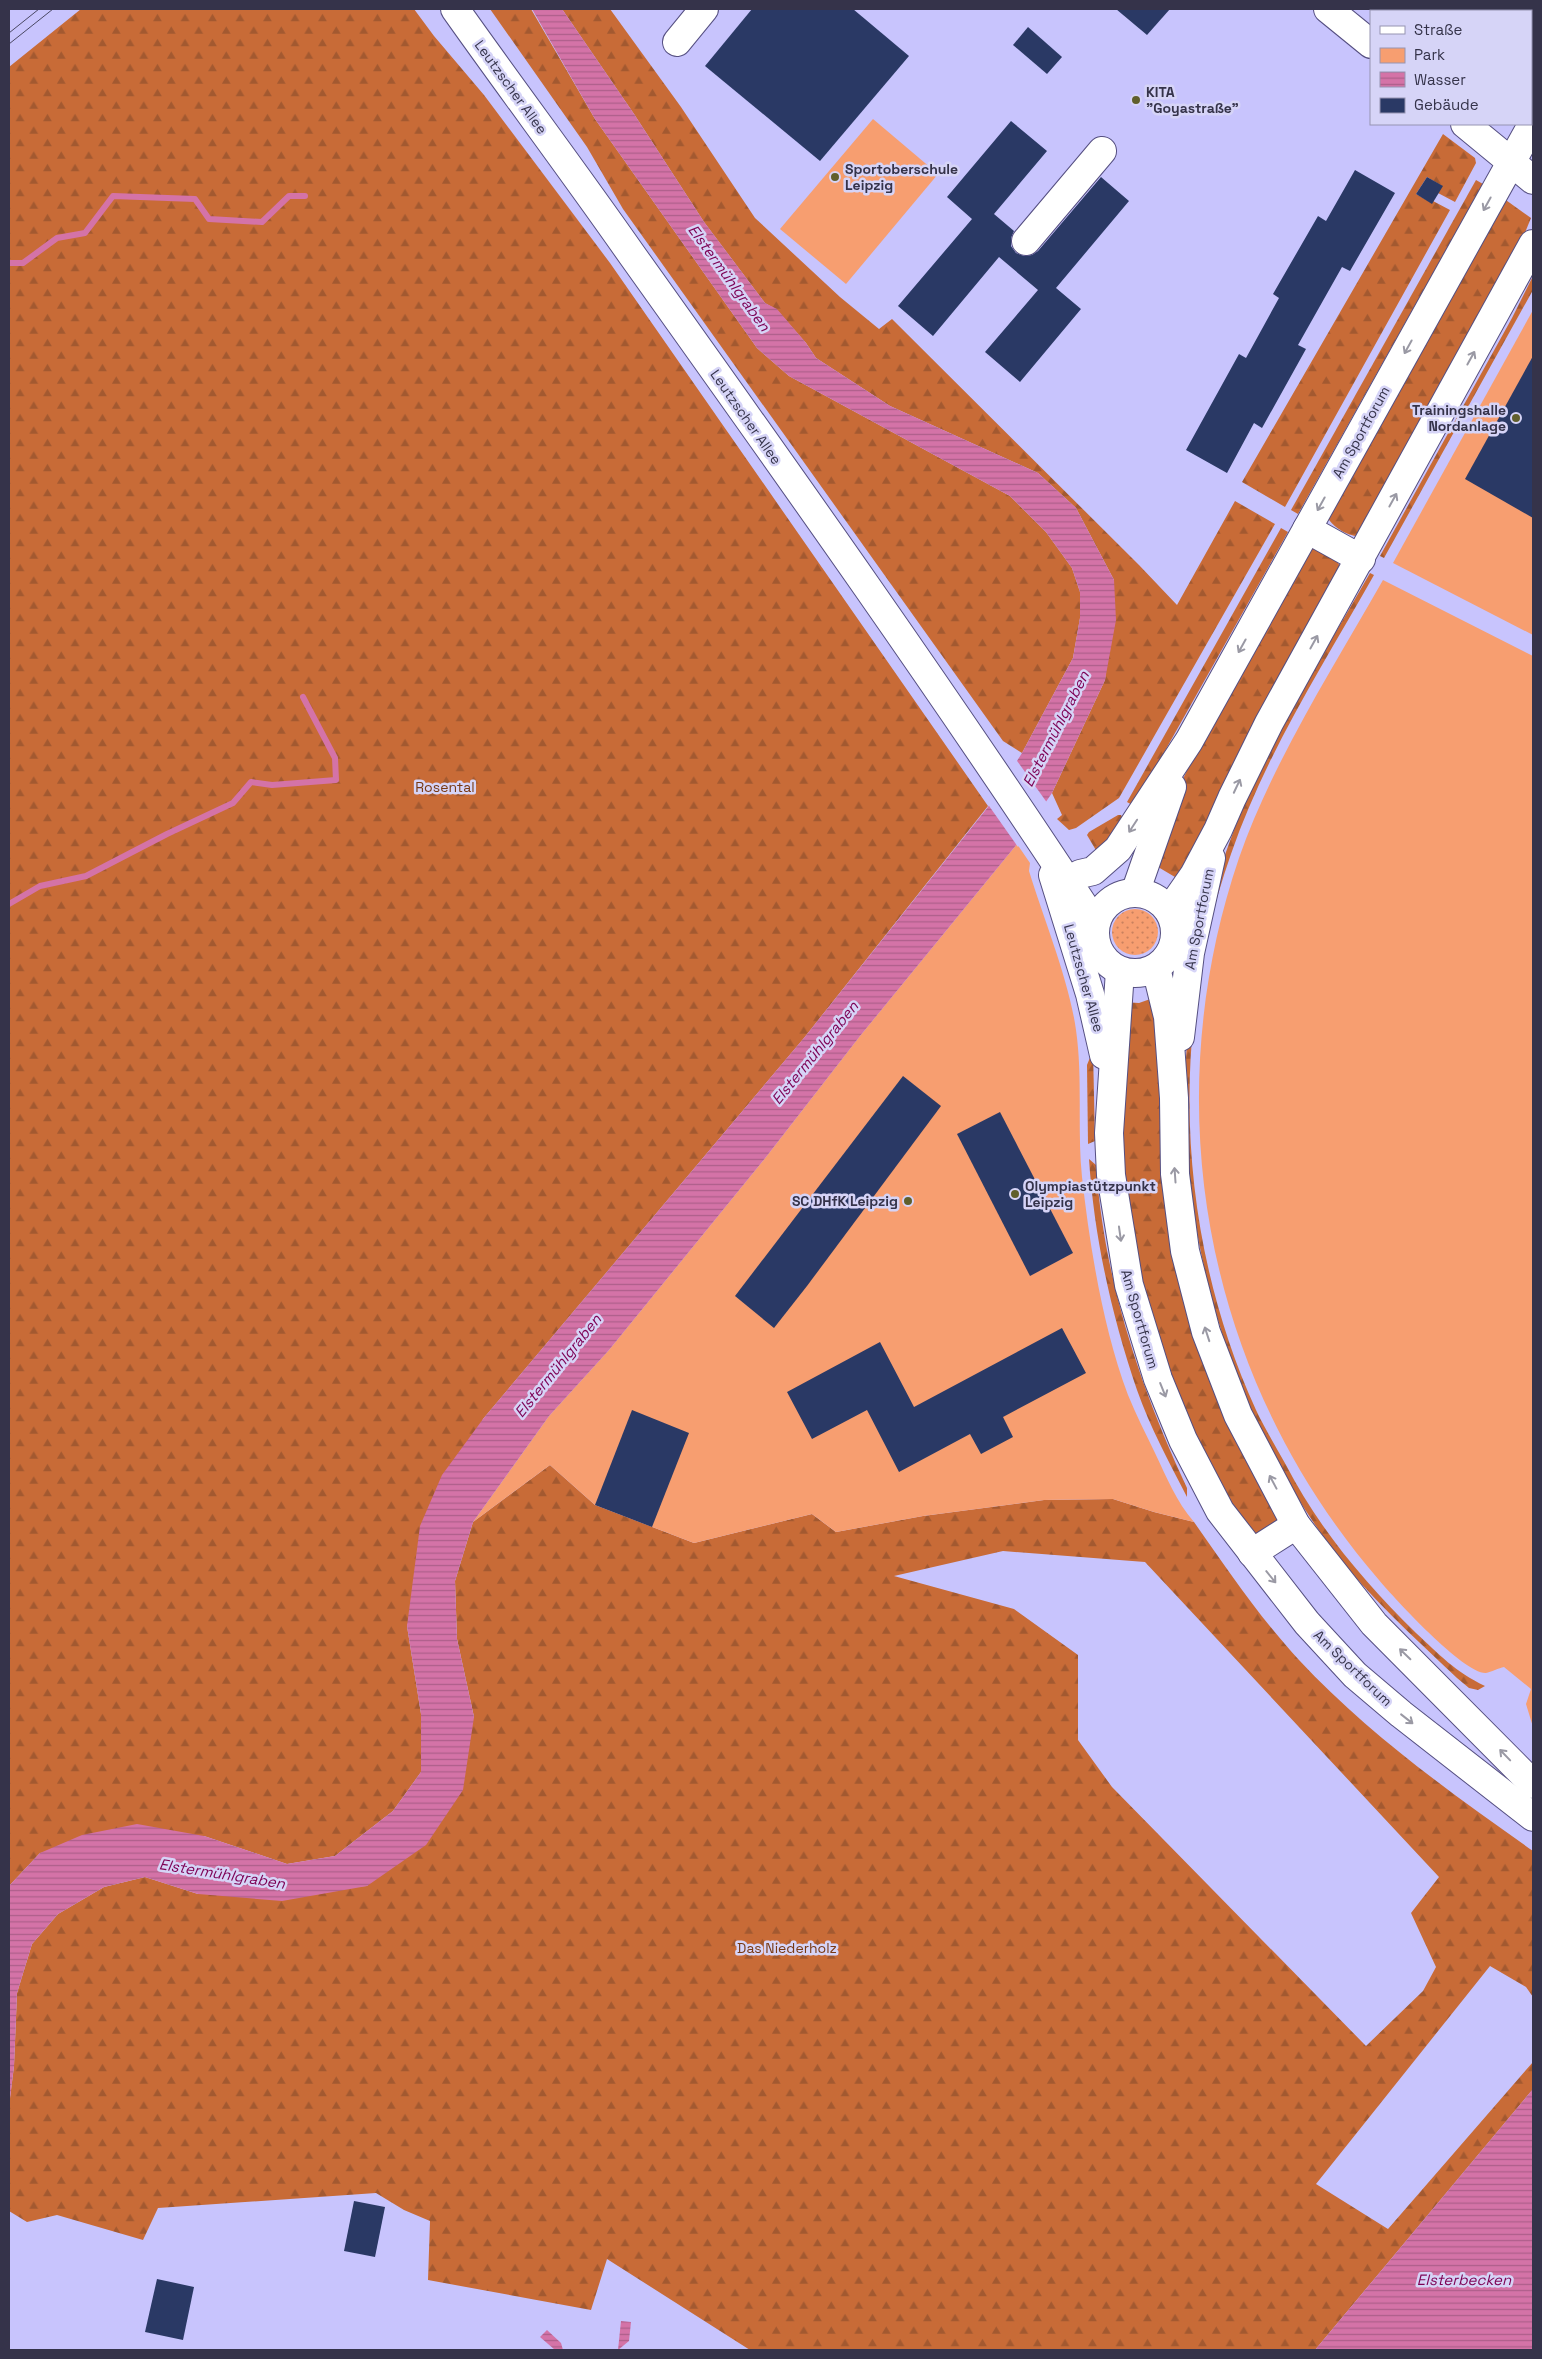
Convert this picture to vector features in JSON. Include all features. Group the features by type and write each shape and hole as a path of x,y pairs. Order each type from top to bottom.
{"main road":[{"name":"Leutzscher Allee","path":"455,9 632,254 1034,828 1095,923"},
{"path":"677,42 704,9"},
{"path":"1328,9 1370,43"},
{"path":"1466,125 1533,180"},
{"name":"Am Sportforum","path":"1080,874 1093,871 1118,849 1189,741 1532,125"},
{"path":"1026,241 1102,151"},
{"name":"Am Sportforum","path":"1169,911 1194,875 1218,830 1260,741 1533,244"},
{"path":"1307,530 1361,559"},
{"name":"Am Sportforum","path":"1123,896 1189,741"},
{"name":"Leutzscher Allee","path":"1034,828 1080,874 1123,896"},
{"name":"Leutzscher Allee","path":"1034,828 1054,879 1100,1030 1104,1054 1109,1134"},
{"name":"Am Sportforum","path":"1174,1098 1190,953 1218,830"},
{"path":"1123,896 1154,898 1169,911 1174,923 1174,942 1166,959 1156,968 1132,973 1120,971 1102,957 1096,946 1095,923 1099,914 1123,896"},
{"name":"Am Sportforum","path":"1156,968 1168,1017 1174,1098 1175,1174 1185,1251 1206,1332 1238,1415 1296,1524 1374,1624 1456,1703 1460,1738 1533,1817"},
{"name":"Am Sportforum","path":"1120,971 1109,1134 1111,1175 1126,1276 1155,1371 1183,1440 1220,1510 1307,1622 1356,1675 1533,1784"},
{"path":"1252,1553 1296,1524"}],"green space":[{"name":"Rosental","path":"81,9 414,9 434,36 484,95 610,263 988,806 804,1038 483,1419 407,1626 421,1714 421,1772 393,1811 335,1856 287,1864 204,1836 40,1853 9,1886 9,67"},
{"path":"490,9 531,9 595,119 757,348 789,376 1010,496 1046,532 1072,568 1080,592 1080,618 1073,658 1022,753 1003,741 623,209 587,147"},
{"path":"562,9 610,9 681,107 755,218 840,297 879,329 892,319 1177,605 1235,501 1275,524 1119,798 1076,828 1069,830 1057,819 1062,815 1052,793 1105,680 1114,580 1076,508 1038,473 890,406 816,358 806,343 777,310 765,303 704,222 634,114"},
{"path":"1384,9 1533,9 1532,98 1532,10"},
{"path":"873,119 938,174 846,284 780,229"},
{"path":"1443,134 1475,158 1476,163 1455,202 1438,193 1442,186 1427,177 1416,194 1450,210 1285,507 1242,482"},
{"path":"1476,180 1483,184 1298,514 1291,510"},
{"path":"1503,198 1531,218 1522,240 1360,536 1346,533 1337,528 1327,517"},
{"path":"1533,276 1533,290 1384,558 1380,556 1512,318"},
{"path":"1533,310 1533,635 1393,563"},
{"path":"1281,528 1288,532 1134,806 1127,802"},
{"path":"1312,548 1337,561 1341,568 1180,880 1153,864 1182,781 1205,732"},
{"path":"1370,573 1374,575 1315,677 1278,746 1245,817 1231,854 1211,922 1197,992 1190,1063 1190,1134 1197,1205 1210,1275 1230,1344 1256,1410 1299,1489 1344,1554 1379,1595 1416,1633 1448,1662 1485,1686 1478,1690 1469,1688 1457,1678 1392,1616 1362,1584 1333,1550 1283,1473 1243,1390 1213,1303 1194,1214 1186,1123 1188,1031 1201,940 1226,852 1256,779 1292,709"},
{"path":"1383,580 1533,656 1533,1727 1526,1704 1531,1689 1504,1667 1486,1673 1476,1670 1462,1662 1430,1634 1379,1580 1320,1502 1272,1418 1236,1330 1212,1238 1200,1144 1201,1048 1214,953 1239,858 1268,787 1305,716"},
{"path":"1118,815 1121,815 1125,821 1097,852 1087,835"},
{"name":"SC DHfK Leipzig","path":"1017,844 1030,863 1029,871 1073,1011 1078,1048 1082,1177 1093,1260 1111,1343 1128,1395 1138,1417 1172,1489 1194,1522 1113,1499 1044,1500 923,1516 836,1532 812,1514 694,1543 595,1505 550,1465 473,1522 549,1416 609,1350 766,1157 860,1036"},
{"path":"1140,909 1144,910 1154,919 1157,923 1157,941 1148,951 1140,955 1130,955 1122,951 1113,941 1112,927 1116,919 1126,910"},
{"path":"1156,997 1164,1158 1278,1519 1265,1531 1250,1537 1220,1497 1152,1337 1121,1161 1123,1002 1139,1003"},
{"path":"1093,1050 1095,1141 1088,1144 1087,1065"},
{"path":"1089,1159 1096,1165 1107,1249 1127,1331 1139,1371 1187,1488 1187,1497 1148,1417 1128,1362 1112,1305 1100,1247 1091,1188"},
{"name":"Das Niederholz","path":"550,1465 595,1505 694,1543 812,1514 836,1532 923,1516 1044,1500 1113,1499 1194,1522 1244,1593 1271,1627 1299,1660 1326,1687 1353,1713 1411,1762 1533,1851 1533,1997 1526,1987 1490,1966 1316,2184 1388,2229 1533,2062 1533,2089 1315,2350 750,2350 607,2259 591,2310 428,2280 430,2221 404,2210 376,2193 158,2208 143,2240 57,2215 27,2222 9,2211 9,2106 14,2066 17,1993 32,1944 58,1914 104,1887 145,1877 198,1894 367,1886 474,1717 457,1639 455,1581 473,1522","holes":["1003,1551 1145,1562 1439,1877 1411,1913 1436,1967 1423,1991 1366,2046 1112,1787 1078,1740 1078,1655 1014,1609 894,1576"]}],"water":[{"name":"Elstermühlgraben","path":"532,9 562,9 634,114 704,222 765,303 777,309 806,343 816,358 890,406 1038,473 1076,508 1114,580 1116,620 1105,680 1052,793 1017,844 860,1036 766,1157 609,1350 549,1416 473,1522 455,1581 457,1639 474,1717 463,1790 426,1845 367,1886 282,1901 198,1894 145,1877 104,1887 58,1914 32,1944 17,1993 14,2066 9,2106 9,1886 40,1853 82,1835 137,1824 204,1836 287,1864 335,1856 393,1811 421,1772 421,1714 407,1626 420,1526 442,1475 483,1419 804,1038 988,807 1022,753 1073,658 1080,618 1080,592 1072,568 1046,532 1010,496 789,376 757,348 595,119"},
{"name":"Elsterbecken","path":"1533,2089 1533,2350 1315,2350"},
{"path":"621,2321 631,2322 629,2341 618,2350"},
{"path":"547,2330 561,2343 563,2350 555,2350 540,2337"}],"pier":[{"path":"1015,758 1048,804 1018,847 987,803"}],"building":[{"path":"752,9 853,9 909,56 820,161 705,66"},
{"path":"1116,9 1170,9 1147,35"},
{"path":"1028,27 1062,57 1047,74 1013,45"},
{"path":"1011,121 1047,151 994,214 1014,231 1011,238 1011,246 1016,253 1024,256 1032,255 1038,251 1101,177 1129,201 1056,288 1081,309 1020,382 985,352 1038,290 999,257 933,336 898,306 972,219 947,197"},
{"path":"1355,170 1395,193 1350,271 1342,267 1298,345 1306,349 1262,428 1254,423 1227,473 1186,450 1239,354 1246,358 1279,298 1273,294 1318,216 1326,221"},
{"path":"1427,177 1443,186 1432,204 1416,194"},
{"name":"Trainingshalle Nordanlage","path":"1533,356 1533,518 1465,479"},
{"path":"903,1076 941,1106 774,1328 735,1296"},
{"name":"Olympiastützpunkt Leipzig","path":"1000,1112 1073,1253 1030,1276 957,1134"},
{"path":"1062,1328 1086,1373 1003,1417 1013,1437 981,1454 970,1434 899,1472 867,1410 812,1439 787,1392 880,1342 914,1407"},
{"path":"632,1410 689,1433 652,1527 595,1505"},
{"path":"354,2201 385,2207 375,2257 344,2251"},
{"path":"157,2279 194,2287 183,2340 145,2332"}],"waterway":[{"path":"9,263 23,263 57,238 85,233 113,196 195,199 209,219 262,222 289,196 305,196"},
{"path":"9,904 40,886 86,876 167,834 233,803 251,782 272,785 336,780 335,758 303,697"}],"tram line":[{"path":"9,33 39,9"},
{"path":"9,44 53,9"}],"place":[{"name":"KITA \"Goyastraße\"","path":"1136,100"},
{"name":"Sportoberschule Leipzig","path":"835,177"},
{"name":"Trainingshalle Nordanlage","path":"1516,418"},
{"name":"Olympiastützpunkt Leipzig","path":"1015,1194"},
{"name":"SC DHfK Leipzig","path":"908,1201"}]}
